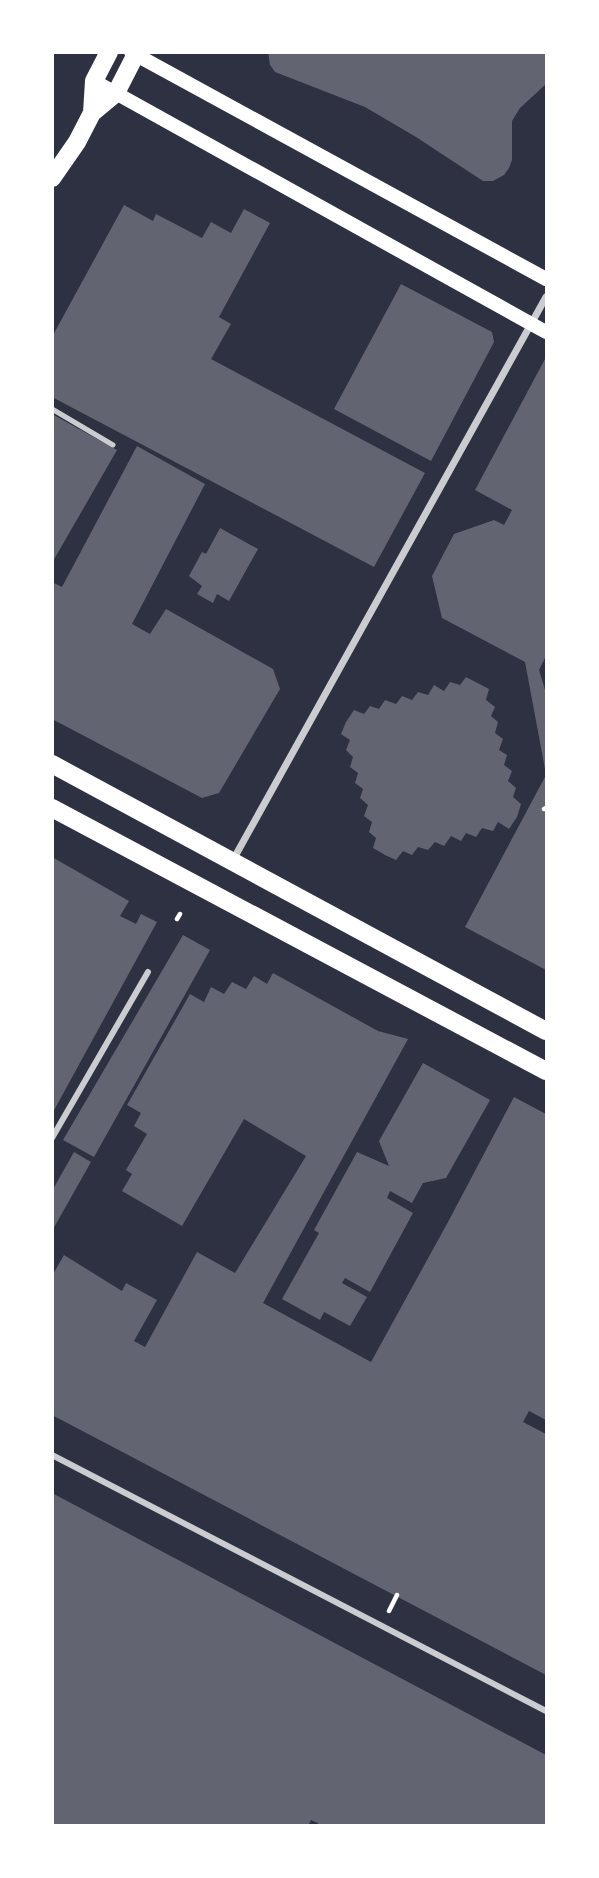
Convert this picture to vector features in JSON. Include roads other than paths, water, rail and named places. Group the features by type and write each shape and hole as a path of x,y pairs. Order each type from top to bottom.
{"main road":[{"path":"92,113 94,81 109,52"},
{"path":"52,178 77,142 92,113 116,93 135,53 547,279"},
{"path":"94,81 547,332"},
{"path":"52,764 547,1031"},
{"path":"52,808 547,1071"}],"street":[{"path":"232,860 547,297"},
{"path":"52,1138 148,972"},
{"path":"52,1455 547,1711"}],"lane":[{"path":"52,409 113,445"}]}
